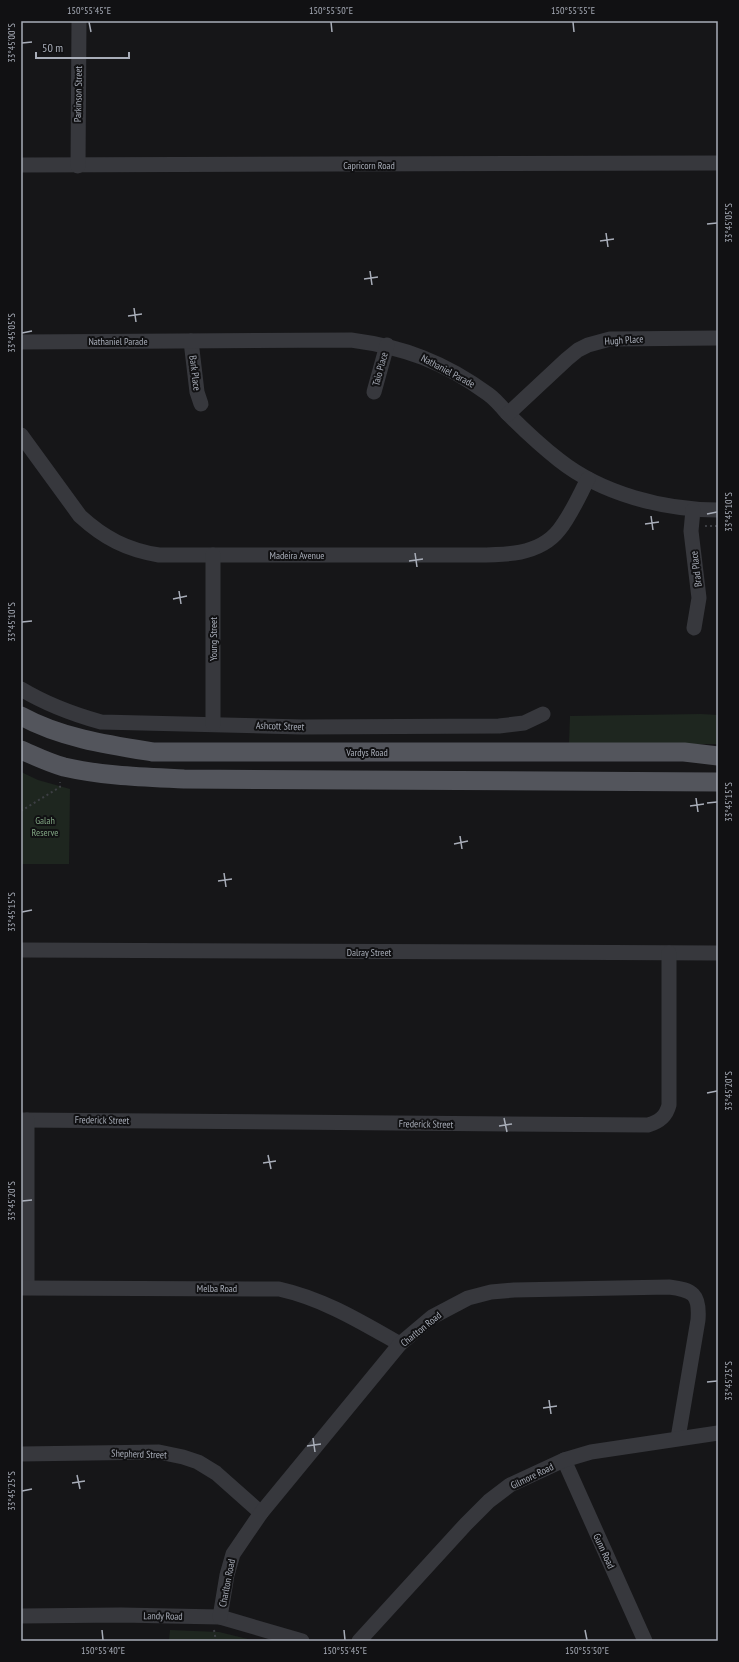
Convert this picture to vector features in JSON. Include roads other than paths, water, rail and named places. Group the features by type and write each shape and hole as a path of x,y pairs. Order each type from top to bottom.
{"main road":[{"name":"Vardys Road","path":"21,716 35,724 102,744 153,752 684,752 718,756"},
{"path":"21,750 48,762 81,770 116,775 184,779 718,782"}],"street":[{"name":"Parkinson Street","path":"78,166 79,21"},
{"name":"Capricorn Road","path":"21,165 718,163"},
{"name":"Hugh Place","path":"508,414 567,359 588,345 610,339 718,338"},
{"name":"Nathaniel Parade","path":"21,342 351,340 387,345 431,360 472,383 489,395 559,460 588,479 641,500 693,510 718,510"},
{"name":"Bark Place","path":"191,341 197,392 201,404"},
{"name":"Taio Place","path":"374,392 387,345"},
{"name":"Madeira Avenue","path":"21,435 80,516 103,536 120,545 140,552 160,555 468,555 514,553 541,545 559,530 588,479"},
{"name":"Brad Place","path":"693,510 691,531 699,598 694,628"},
{"name":"Young Street","path":"213,555 213,724"},
{"name":"Ashcott Street","path":"21,689 38,699 69,713 101,722 213,724 302,728 499,726 524,723 543,714"},
{"name":"Dalray Street","path":"21,950 718,953"},
{"name":"Frederick Street","path":"24,1120 648,1126 661,1120 668,1111 669,1105 669,953"},
{"path":"24,1120 24,1288"},
{"name":"Charlton Road","path":"220,1617 227,1575 233,1554 261,1513 400,1344 432,1317 468,1298 491,1292 661,1287 685,1289 695,1296 699,1306 678,1438"},
{"name":"Melba Road","path":"24,1288 279,1289 301,1294 325,1303 400,1344"},
{"name":"Gilmore Road","path":"359,1641 466,1524 489,1502 510,1486 564,1460 591,1452 718,1433"},
{"name":"Shepherd Street","path":"21,1454 159,1452 183,1457 198,1462 216,1473 261,1513"},
{"name":"Gunn Road","path":"564,1460 645,1641"},
{"name":"Landy Road","path":"21,1616 121,1615 220,1617 302,1641"}],"park label":[{"name":"Galah Reserve","path":"45,826"}]}
